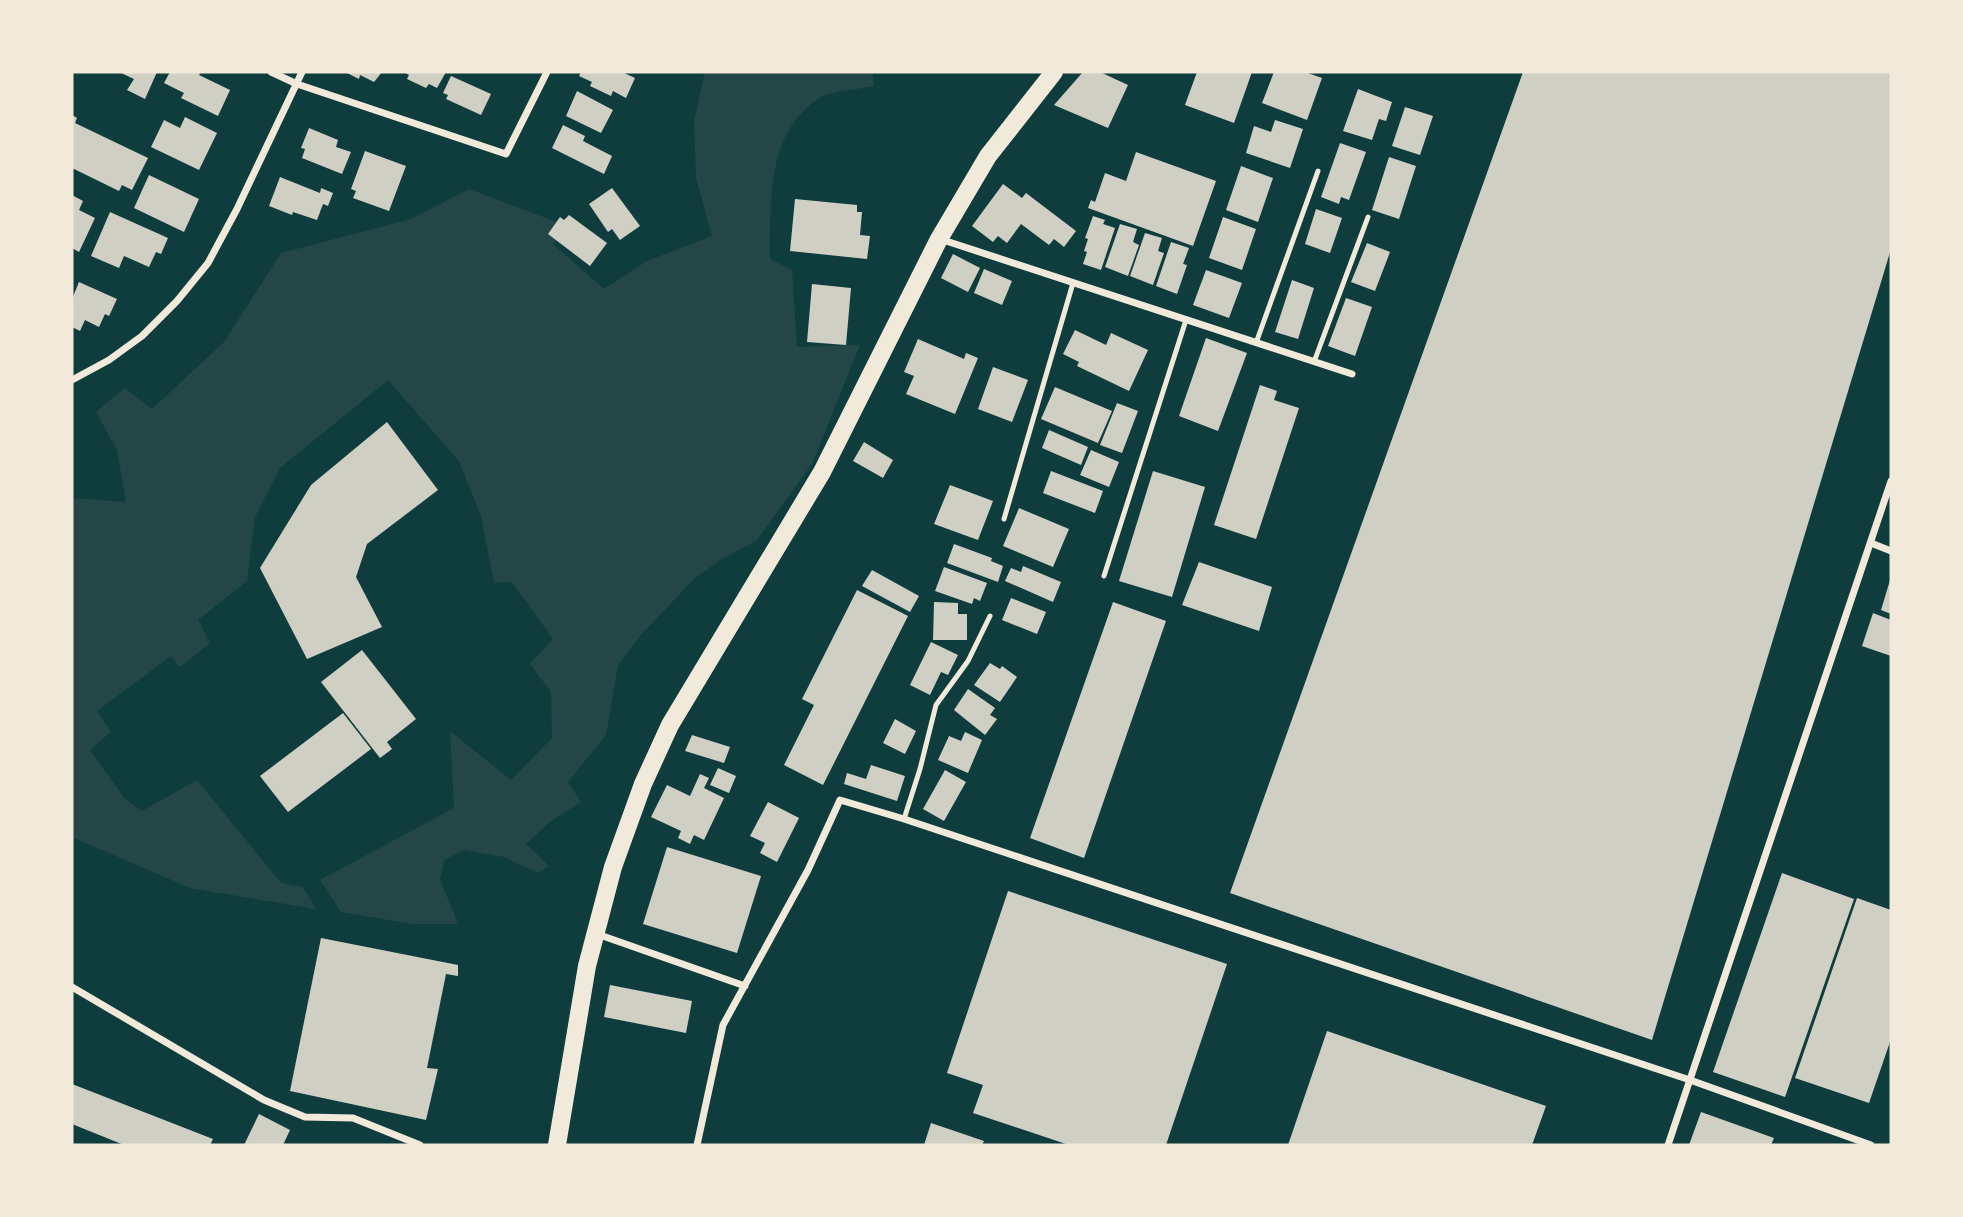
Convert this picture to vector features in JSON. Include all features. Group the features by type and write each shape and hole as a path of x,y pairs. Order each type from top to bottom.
{"main road":[{"path":"557,1145 587,966 613,867 643,783 670,725 822,472 939,239 988,156 1054,72"}],"street":[{"path":"271,72 296,85 506,154 547,72"},
{"path":"72,380 109,360 142,336 177,301 208,263 237,209 302,72"},
{"path":"939,239 1352,374"},
{"path":"1668,1145 1891,481"},
{"path":"1871,543 1891,551"},
{"path":"697,1145 723,1025 808,870 840,800 1690,1080 1871,1145"},
{"path":"596,934 745,986"},
{"path":"72,987 264,1100 305,1117 353,1118 420,1145"}],"lane":[{"path":"1256,343 1318,171"},
{"path":"1314,362 1368,217"},
{"path":"1004,519 1073,283"},
{"path":"1104,576 1186,320"},
{"path":"904,819 936,705 968,661 990,617"}],"shaded area":[{"path":"705,72 872,72 874,86 826,95 803,112 790,129 781,149 772,192 770,259 792,270 797,347 860,345 812,464 757,540 719,561 694,579 641,635 618,665 606,735 568,782 581,802 551,821 526,844 549,866 538,873 504,857 464,850 444,860 440,879 458,924 413,924 341,912 320,880 454,808 450,731 511,780 552,738 551,692 530,664 553,639 512,582 494,583 481,516 459,461 388,380 280,468 255,517 247,581 198,620 210,643 180,667 171,656 97,711 111,732 90,750 125,799 142,811 197,780 281,883 303,887 316,909 190,888 72,837 72,498 126,502 117,450 96,412 125,388 152,409 224,342 281,253 411,219 469,189 565,225 553,244 604,289 647,261 712,236 696,178 694,121"}],"building":[{"path":"119,72 157,72 145,99 127,90 134,79"},
{"path":"170,72 201,72 199,75 230,90 218,116 181,98 184,93 164,83"},
{"path":"345,72 382,72 374,82"},
{"path":"404,72 446,72 437,88 429,84 426,88 407,79 409,75"},
{"path":"581,72 622,72 635,78 626,98 613,91 611,96 590,86 592,82 579,76"},
{"path":"1083,72 1100,72 1128,85 1108,128 1054,105"},
{"path":"1197,72 1252,72 1234,123 1185,105"},
{"path":"1274,72 1305,72 1322,78 1307,120 1262,103"},
{"path":"1523,72 1891,72 1891,249 1652,1040 1230,893"},
{"path":"451,76 491,94 481,115 446,99 448,95 443,93"},
{"path":"1358,89 1392,102 1386,121 1379,119 1372,140 1343,131"},
{"path":"577,91 613,110 601,133 566,116"},
{"path":"1405,107 1433,116 1420,155 1392,146"},
{"path":"72,115 77,118 75,123 148,158 132,190 122,185 119,191 72,168"},
{"path":"185,117 217,133 199,170 151,147 164,120 180,128"},
{"path":"1275,120 1303,129 1290,168 1246,153 1254,126 1271,132"},
{"path":"563,125 585,136 583,141 612,156 604,174 552,148"},
{"path":"309,128 338,140 336,147 351,152 342,174 302,158 305,149 301,148"},
{"path":"1340,143 1366,152 1349,200 1341,197 1339,204 1321,197"},
{"path":"365,151 406,166 389,211 353,198 356,191 351,189"},
{"path":"1136,152 1216,181 1193,246 1088,208 1091,200 1095,202 1105,173 1126,181"},
{"path":"1389,157 1416,166 1399,219 1372,210"},
{"path":"1241,166 1273,178 1258,222 1226,210"},
{"path":"149,175 199,199 184,232 134,208"},
{"path":"280,177 320,193 321,188 333,193 328,206 323,204 317,220 293,212 292,215 269,206"},
{"path":"1003,184 1022,198 1026,193 1076,231 1064,247 1054,239 1049,245 1021,224 1007,243 998,236 993,242 972,226"},
{"path":"612,188 640,226 620,240 612,229 608,232 589,204"},
{"path":"72,195 83,201 79,210 95,218 79,252 72,248"},
{"path":"795,199 857,205 857,212 862,212 860,235 870,236 867,259 790,251"},
{"path":"1316,209 1342,218 1330,253 1305,244"},
{"path":"110,212 168,238 161,254 156,252 149,267 124,256 119,268 91,256"},
{"path":"569,215 607,243 590,266 548,234 560,217 564,220"},
{"path":"1093,216 1105,220 1103,224 1115,228 1101,270 1083,264 1088,239 1085,238"},
{"path":"1223,217 1256,229 1242,270 1209,258"},
{"path":"1120,224 1137,229 1133,242 1139,245 1128,276 1105,267"},
{"path":"1145,233 1162,238 1158,251 1164,253 1153,285 1130,276"},
{"path":"1171,242 1189,248 1183,264 1187,265 1177,294 1156,286"},
{"path":"1367,243 1390,252 1375,291 1351,282"},
{"path":"953,254 980,268 968,292 941,278"},
{"path":"984,269 1012,281 1002,305 974,293"},
{"path":"1206,270 1242,283 1229,318 1193,305"},
{"path":"1292,280 1314,288 1298,339 1275,332"},
{"path":"79,282 117,299 109,316 105,314 99,327 85,320 80,331 72,327 72,299"},
{"path":"812,284 851,288 846,345 807,342"},
{"path":"1346,298 1372,307 1355,356 1328,346"},
{"path":"1075,330 1106,345 1111,333 1148,350 1129,391 1077,366 1079,362 1063,354"},
{"path":"1206,338 1247,353 1218,431 1179,416"},
{"path":"918,339 964,359 966,353 978,358 955,414 906,394 914,376 904,372"},
{"path":"993,367 1028,380 1012,422 978,409"},
{"path":"1260,385 1277,391 1274,400 1299,408 1256,539 1214,525"},
{"path":"1055,387 1112,411 1098,443 1041,419"},
{"path":"1117,403 1138,411 1122,453 1100,445"},
{"path":"387,422 438,490 367,544 356,577 382,627 307,659 260,568 311,485"},
{"path":"1049,430 1088,447 1081,465 1042,448"},
{"path":"864,442 893,460 883,478 853,461"},
{"path":"1091,450 1119,462 1109,487 1080,475"},
{"path":"1051,471 1103,491 1095,513 1043,493"},
{"path":"1153,471 1205,487 1172,597 1119,581"},
{"path":"950,485 993,501 978,540 934,524"},
{"path":"1019,508 1069,529 1053,567 1003,546"},
{"path":"954,544 992,558 991,561 1003,566 998,582 947,563"},
{"path":"1199,562 1272,587 1259,631 1182,605"},
{"path":"1023,566 1061,582 1053,602 1005,581 1011,568 1021,572"},
{"path":"944,567 987,583 980,601 974,598 972,604 935,591"},
{"path":"872,570 919,596 910,612 862,586"},
{"path":"1891,577 1891,614 1881,610"},
{"path":"857,590 908,616 823,785 784,765 814,705 802,699"},
{"path":"1011,598 1046,612 1037,634 1002,620"},
{"path":"934,602 958,603 958,614 967,614 967,640 933,640"},
{"path":"1113,602 1166,621 1084,858 1030,838"},
{"path":"1873,613 1891,620 1891,656 1862,646"},
{"path":"931,642 958,655 948,675 941,672 930,695 910,685"},
{"path":"362,650 416,719 387,742 392,749 380,758 321,682"},
{"path":"990,663 1000,669 1002,666 1017,677 1000,702 974,685"},
{"path":"968,689 995,708 990,715 997,719 985,735 954,710"},
{"path":"343,713 371,749 288,812 260,776"},
{"path":"895,719 916,731 905,754 883,743"},
{"path":"965,732 982,740 968,773 938,760 949,736 961,741"},
{"path":"692,735 730,747 724,763 685,751"},
{"path":"871,765 905,776 897,801 844,784 847,773 866,779"},
{"path":"718,768 736,776 729,793 710,785"},
{"path":"945,770 966,782 944,821 923,809"},
{"path":"700,774 709,778 704,788 724,798 704,840 694,835 690,844 678,838 681,831 651,817 667,785 690,796"},
{"path":"768,802 799,818 777,862 760,853 765,843 750,836"},
{"path":"667,847 761,876 737,953 643,924"},
{"path":"1782,873 1854,899 1785,1097 1713,1072"},
{"path":"1008,891 1227,964 1166,1145 1069,1145 973,1113 983,1085 947,1073"},
{"path":"1857,898 1891,910 1891,1039 1869,1103 1795,1078"},
{"path":"321,938 458,965 458,976 446,974 427,1068 438,1069 426,1120 290,1091"},
{"path":"610,985 692,1001 686,1033 604,1017"},
{"path":"1327,1031 1546,1106 1532,1145 1288,1145"},
{"path":"72,1084 213,1139 210,1145 124,1145 72,1124"},
{"path":"1701,1112 1774,1138 1771,1145 1689,1145"},
{"path":"259,1114 290,1130 283,1145 244,1145"},
{"path":"931,1123 984,1141 982,1145 924,1145"}]}
